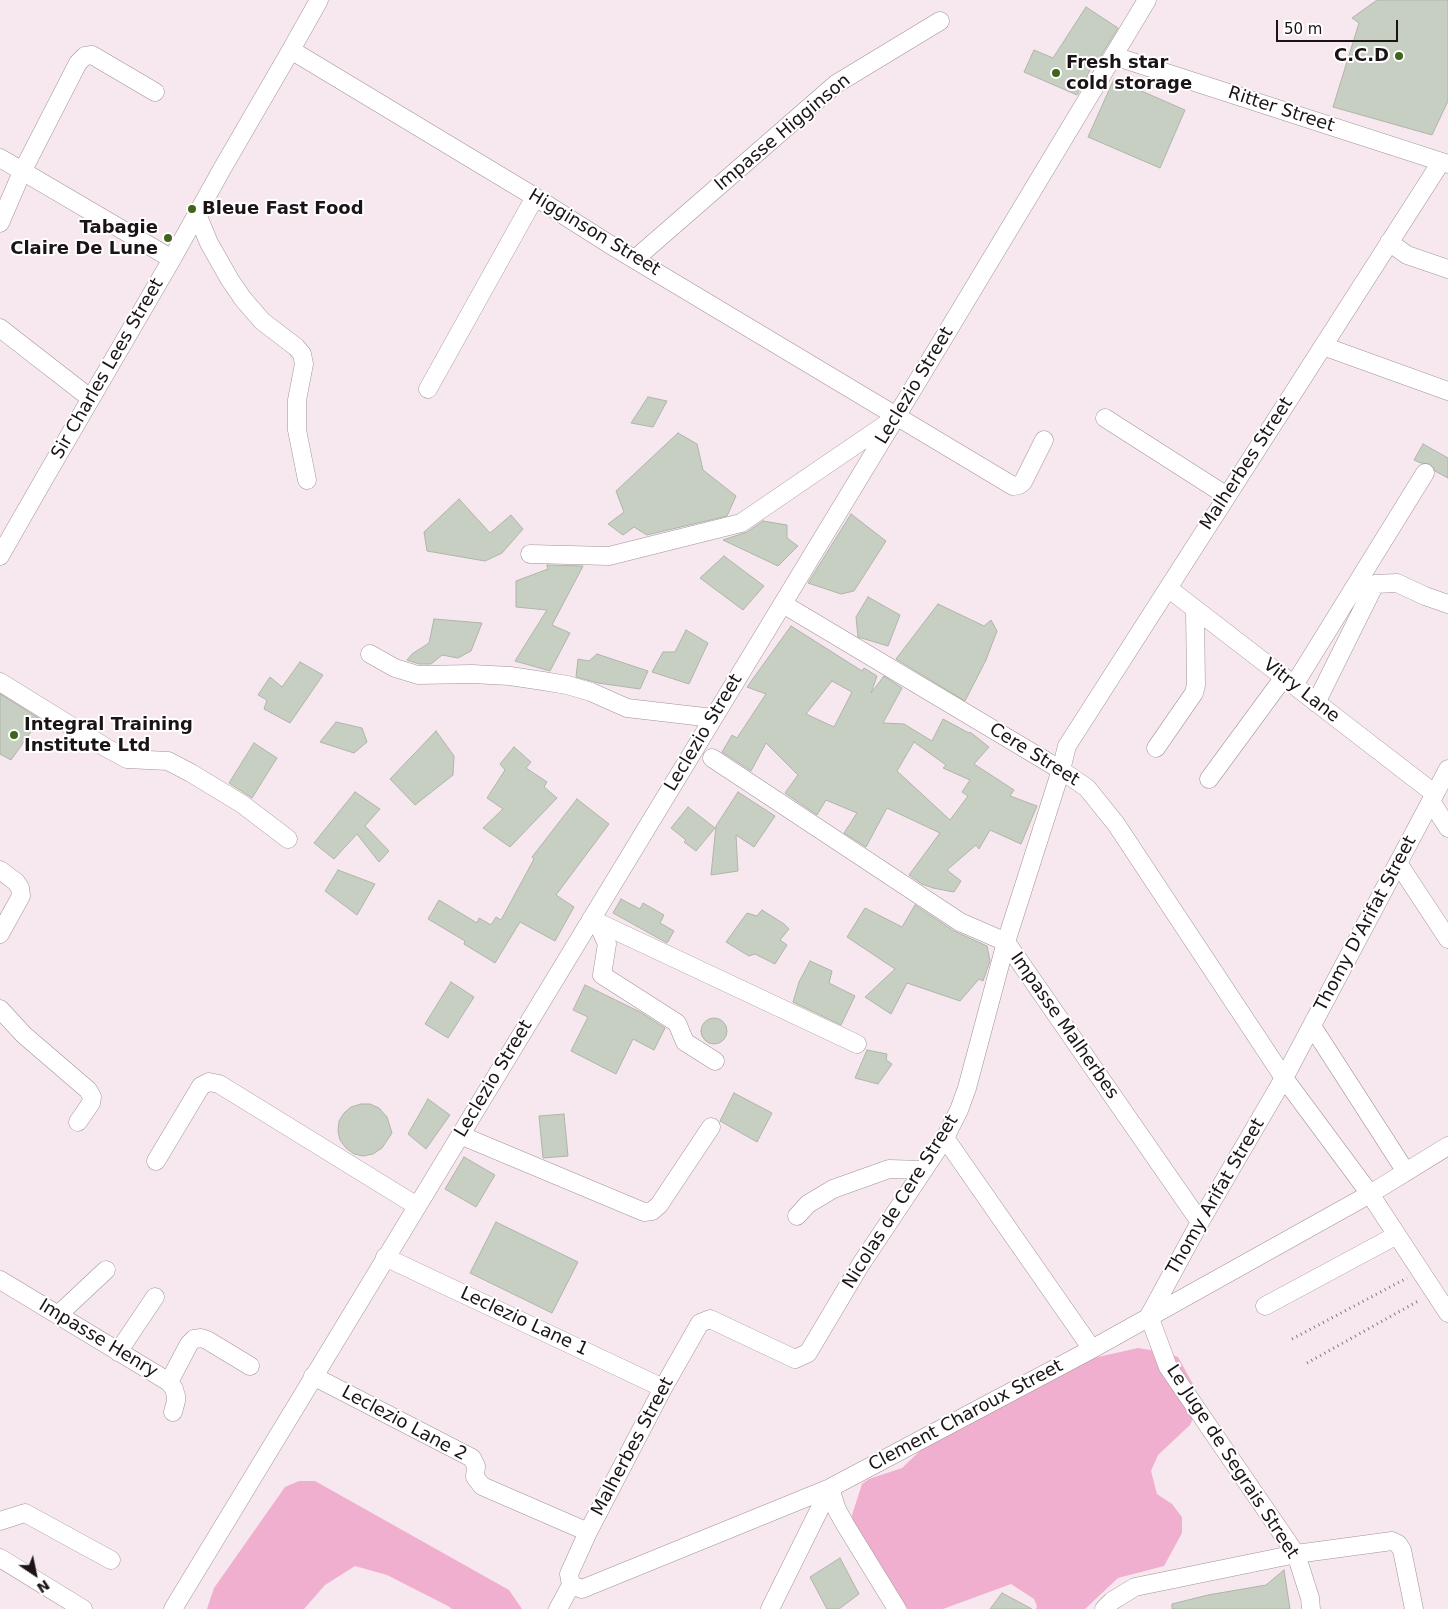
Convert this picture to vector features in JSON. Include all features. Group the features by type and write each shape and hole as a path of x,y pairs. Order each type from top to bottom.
{"street":[{"name":"Sir Charles Lees Street","path":"0,556 172,259 318,0"},
{"name":"Leclezio Street","path":"173,1609 385,1257 594,920 713,718 1148,0"},
{"name":"Impasse Higginson","path":"635,260 836,84 940,21"},
{"name":"Higginson Street","path":"291,50 535,197 635,260 1013,486 1023,482 1044,440"},
{"path":"0,223 22,172 78,63 85,56 92,55 155,92"},
{"name":"Ritter Street","path":"1114,56 1444,163"},
{"path":"0,158 172,259"},
{"name":"Malherbes Street","path":"1061,770 1067,746 1389,242 1444,163"},
{"path":"428,389 535,197"},
{"path":"197,214 230,280 244,300 262,321 296,347 302,354 304,364 297,400 297,430 306,480"},
{"path":"1389,242 1407,255 1448,269"},
{"path":"0,328 90,398"},
{"path":"1323,346 1448,391"},
{"path":"530,554 610,556 741,524 896,417"},
{"path":"1104,418 1227,496"},
{"path":"1209,779 1288,681 1425,473"},
{"path":"1316,703 1375,584 1397,583 1448,604"},
{"name":"Vitry Lane","path":"1168,588 1433,797"},
{"name":"Cere Street","path":"783,604 1061,770 1087,788 1116,824 1284,1078 1370,1194 1448,1313"},
{"path":"1156,748 1194,693 1196,685 1195,610"},
{"path":"370,654 395,668 418,675 472,674 510,676 567,685 591,692 627,708 713,718"},
{"path":"0,682 105,747 127,758 168,762 191,773 242,804 288,839"},
{"name":"Impasse Malherbes","path":"712,758 960,922 1006,942 1200,1222"},
{"name":"Thomy D'Arifat Street","path":"1284,1078 1448,769"},
{"name":"Nicolas de Cere Street","path":"710,1319 795,1359 808,1353 861,1264 945,1138 959,1110 967,1088 1006,942 1061,770"},
{"path":"1433,797 1448,828"},
{"path":"1398,863 1448,939"},
{"path":"0,870 16,882 20,888 21,896 0,934"},
{"path":"594,920 857,1044"},
{"path":"594,920 607,944 602,975 676,1023 685,1042 715,1061"},
{"path":"0,1009 24,1035 88,1090 92,1096 90,1103 78,1122"},
{"path":"1312,1026 1406,1172"},
{"name":"Thomy Arifat Street","path":"1149,1316 1200,1222 1284,1078"},
{"path":"156,1161 201,1086 209,1082 219,1084 417,1206"},
{"path":"460,1135 644,1212 652,1211 659,1205 711,1127"},
{"path":"945,1138 1092,1349"},
{"name":"Clement Charoux Street","path":"571,1585 582,1589 830,1488 1092,1349 1370,1194 1448,1146"},
{"path":"797,1216 808,1204 833,1189 889,1169 924,1170"},
{"path":"1265,1306 1397,1235"},
{"name":"Leclezio Lane 1","path":"385,1257 663,1388"},
{"path":"58,1315 106,1270"},
{"name":"Impasse Henry","path":"0,1280 169,1382 176,1396 173,1412"},
{"path":"118,1352 154,1297"},
{"name":"Le Juge de Segrais Street","path":"1149,1316 1168,1367 1296,1554 1310,1598 1311,1609"},
{"name":"Malherbes Street","path":"571,1585 569,1574 588,1532 663,1388 700,1323 710,1319"},
{"path":"169,1382 189,1344 194,1339 201,1338 206,1340 250,1366"},
{"name":"Leclezio Lane 2","path":"313,1376 472,1458 476,1466 475,1477 482,1486 588,1532"},
{"path":"770,1609 830,1488"},
{"path":"830,1488 837,1510 897,1609"},
{"path":"0,1521 25,1513 111,1560"},
{"path":"1104,1609 1112,1601 1135,1587 1296,1554 1392,1542 1398,1544 1402,1550 1414,1609"},
{"path":"0,1558 83,1609"},
{"path":"558,1609 571,1585"}],"path":[{"path":"1292,1338 1420,1271"},
{"path":"1307,1363 1434,1292"}],"shaded area":[{"path":"1138,1348 1163,1352 1178,1357 1194,1386 1197,1410 1190,1425 1158,1455 1151,1471 1157,1494 1172,1504 1182,1517 1182,1533 1164,1566 1118,1578 1085,1609 1036,1609 1037,1606 1034,1599 1011,1584 943,1609 908,1609 887,1586 854,1531 852,1515 862,1484 869,1479 902,1468 921,1450 933,1427 1071,1363"},
{"path":"299,1481 315,1481 509,1590 522,1609 452,1609 387,1575 355,1566 325,1585 304,1609 207,1609 214,1588 285,1487"}],"building":[{"name":"C.C.D","path":"1377,0 1448,0 1448,101 1432,135 1333,107 1359,23 1352,18"},
{"path":"1086,7 1118,28 1096,64 1093,63 1077,95 1024,72 1034,50 1053,58"},
{"path":"1114,79 1185,110 1160,168 1088,137"},
{"path":"648,397 667,401 653,427 631,423"},
{"path":"678,433 697,444 703,470 736,496 727,516 647,535 634,527 623,535 608,524 624,512 616,491"},
{"path":"1423,444 1448,458 1448,478 1435,471 1430,464 1414,460"},
{"path":"459,499 490,533 511,515 523,529 502,553 485,561 427,551 424,532"},
{"path":"851,514 886,541 854,591 841,594 808,583"},
{"path":"763,521 787,525 787,538 798,546 778,566 723,540 747,532"},
{"path":"724,556 764,586 743,610 700,578"},
{"path":"547,565 583,566 552,625 570,633 550,671 515,661 547,610 516,607 516,581 548,569"},
{"path":"868,597 900,615 888,646 858,637 856,617"},
{"path":"938,604 984,626 991,620 997,631 986,660 965,701 896,659"},
{"path":"434,619 482,623 471,651 458,658 442,655 431,664 419,664 407,660 412,654 429,643"},
{"path":"791,626 862,671 864,668 877,676 871,693 884,676 902,688 883,723 904,724 932,741 943,719 970,732 989,747 974,764 1014,790 1010,796 1037,806 1021,844 990,830 979,849 976,845 947,870 961,881 954,892 922,884 909,875 940,833 887,808 866,847 844,833 857,813 826,800 817,815 785,793 798,775 766,743 751,771 722,752 732,735 737,738 766,694 747,687","holes":["832,681 852,692 834,727 806,714","914,742 946,765 943,768 970,780 962,792 968,796 950,820 897,771"]},
{"path":"686,630 708,643 689,684 652,672 663,652 675,652"},
{"path":"597,654 648,671 640,689 598,683 576,677 578,659 589,661"},
{"path":"300,662 323,675 290,723 264,709 267,700 258,695 270,677 282,687"},
{"name":"Integral Training Institute Ltd","path":"0,694 40,719 11,760 0,754"},
{"path":"336,722 362,728 367,742 354,753 320,742"},
{"path":"436,731 454,756 453,775 415,805 390,779"},
{"path":"254,743 277,758 252,798 229,783"},
{"path":"514,747 531,762 526,768 547,782 544,787 557,798 510,847 483,828 503,809 487,798 505,770 500,764"},
{"path":"355,792 380,809 365,826 389,851 379,862 357,834 334,859 314,843"},
{"path":"738,792 775,816 754,847 736,835 738,871 711,875 716,826"},
{"path":"577,799 609,824 556,895 574,907 555,941 520,922 495,963 464,944 465,941 428,919 439,900 477,923 479,918 491,925 496,917 501,920 534,859 532,857"},
{"path":"688,807 715,828 696,851 684,842 686,840 671,828"},
{"path":"338,870 375,884 357,915 325,891"},
{"path":"621,899 640,909 643,903 664,915 660,923 674,931 667,943 613,913"},
{"path":"915,905 954,931 987,946 990,961 983,981 979,979 960,1001 907,983 891,1014 865,997 895,969 847,937 865,908 902,927"},
{"path":"762,910 789,929 780,940 787,945 775,964 755,954 749,956 726,942 747,913 757,916"},
{"path":"810,961 832,971 829,983 855,996 841,1025 793,1002 799,982"},
{"path":"451,982 474,997 448,1038 425,1024"},
{"path":"585,985 640,1012 665,1028 654,1050 633,1039 616,1074 571,1051 588,1017 573,1010"},
{"path":"714,1018 723,1022 727,1031 723,1040 714,1044 705,1040 701,1031 705,1022"},
{"path":"867,1050 887,1054 886,1060 892,1064 878,1084 855,1078"},
{"path":"734,1093 772,1113 757,1142 720,1121"},
{"path":"428,1099 450,1115 426,1149 408,1134"},
{"path":"370,1104 379,1108 387,1117 392,1133 382,1148 373,1154 363,1156 354,1154 346,1148 340,1140 338,1131 339,1121 344,1113 351,1107"},
{"path":"564,1114 568,1156 543,1158 539,1116"},
{"path":"464,1157 495,1175 476,1207 445,1189"},
{"path":"496,1222 578,1262 552,1313 470,1273"},
{"path":"840,1558 859,1594 839,1609 827,1609 810,1577"},
{"path":"1284,1570 1290,1609 1172,1609 1172,1604 1208,1595 1266,1585"},
{"path":"1002,1593 1032,1609 990,1609"}],"place":[{"name":"C.C.D","path":"1399,56"},
{"name":"Fresh star cold storage","path":"1056,73"},
{"name":"Bleue Fast Food","path":"192,209"},
{"name":"Tabagie Claire De Lune","path":"168,238"},
{"name":"Integral Training Institute Ltd","path":"14,735"}]}
